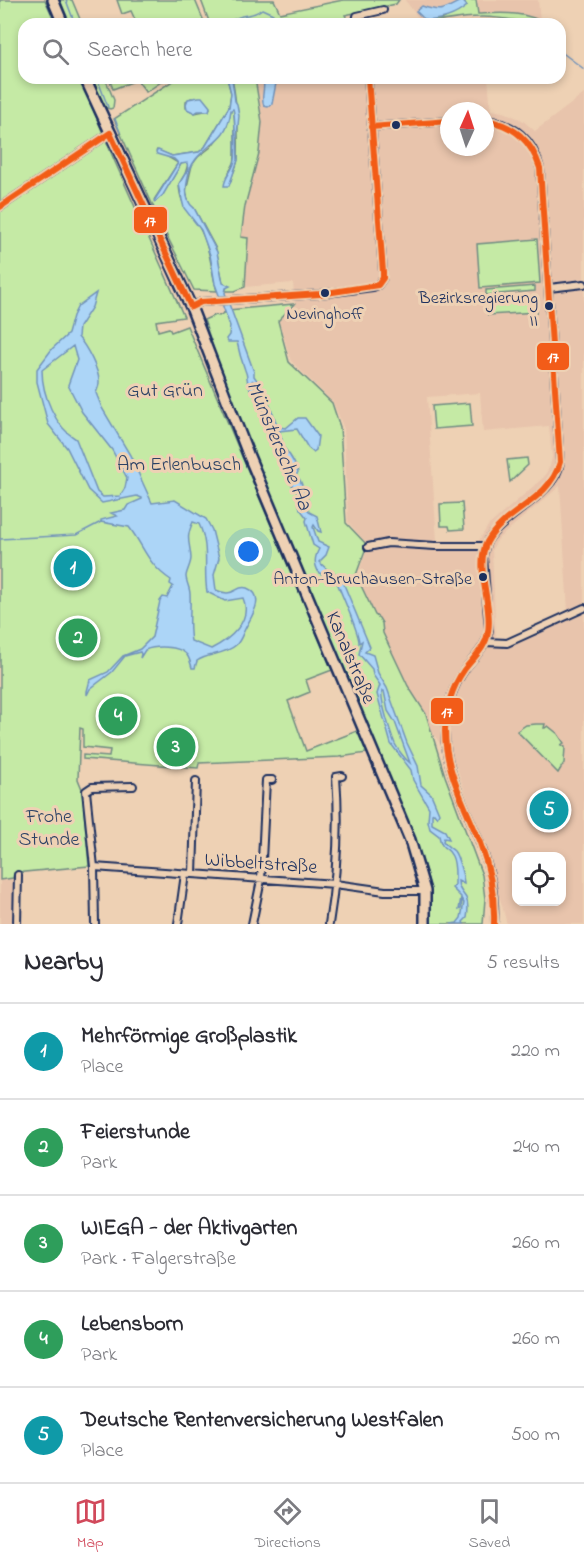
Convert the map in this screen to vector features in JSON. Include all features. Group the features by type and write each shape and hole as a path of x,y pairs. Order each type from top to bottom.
{"main road":[{"path":"52,0 60,18"},
{"name":"Kanalstraße","path":"88,84 190,307 248,454 410,840 425,891 425,924"}],"street":[{"path":"357,18 357,16 383,10"},
{"path":"190,307 201,302 373,287 381,282 383,272 368,84"},
{"path":"494,121 516,130 529,142 537,158 541,174 560,462 554,479 492,533 485,546 484,568 489,630 484,645 458,681 449,705 445,730 454,778 481,846 491,880 495,907 494,924"},
{"path":"371,127 440,122"},
{"path":"0,207 110,133"},
{"path":"549,288 584,285"},
{"path":"368,547 387,543 485,546"},
{"path":"484,645 507,643 584,608"},
{"path":"329,924 335,884 339,814 336,777"},
{"path":"252,924 261,880 266,780"},
{"path":"193,874 196,781"},
{"path":"95,924 94,867 86,791 92,787 133,786"},
{"name":"Wibbeltstraße","path":"94,867 335,884 385,891 425,891"},
{"path":"178,924 185,874"},
{"path":"17,924 18,875"}],"shaded area":[{"path":"405,0 538,0 540,18 481,17 418,18"},
{"path":"256,84 489,84 490,102 440,102 440,156 494,156 494,110 522,120 535,131 584,94 584,924 507,924 457,768 403,690 358,575 368,545 348,522 344,429 333,402 291,361 279,321 295,305 293,283 245,287 248,239 241,238 245,206 259,153 262,122","holes":["480,393 483,432 549,426 552,457 550,466 544,477 488,526 478,542 440,543 437,541 427,397","560,486 568,611 509,639 496,641 492,549 499,538"]},
{"path":"13,878 13,924 0,924 0,880"}],"green space":[{"path":"0,0 45,0 53,18 18,18 18,84 82,84 184,317 156,321 158,331 169,328 171,332 187,326 332,670 306,680 310,692 288,701 306,751 357,731 367,753 340,757 199,763 198,768 83,759 83,755 109,757 110,750 83,747 83,729 80,728 78,779 82,789 89,866 14,873 13,878 0,880"},
{"path":"60,0 72,0 80,18 68,18"},
{"path":"117,0 195,0 202,18 134,18 131,11 122,14"},
{"path":"201,0 274,0 280,13 343,0 399,0 396,4 345,15 347,18 208,18"},
{"path":"463,0 476,0 478,14 505,13 533,18 445,18 467,6"},
{"path":"94,84 107,84 114,100 113,108 104,107"},
{"path":"111,84 126,84 113,89"},
{"path":"140,84 158,84 146,92"},
{"path":"168,84 229,84 231,93 229,107 205,147 199,152 172,156 156,150 178,163 154,200 163,194 181,164 185,162 188,164 179,184 180,192 184,205 198,224 204,238 217,291 194,290 163,228 114,119","holes":["191,98 204,101 210,108 195,113 186,108 186,101"]},
{"path":"233,84 256,84 262,122 259,153 245,206 241,237 248,238 245,287 235,291 225,291 227,287 223,283 216,249 194,208 189,204 186,191 192,165 211,147 227,126 233,108 235,153 234,163 229,172 231,181 238,161"},
{"path":"537,239 540,283 480,288 477,244"},
{"path":"535,286 535,291 486,295 486,290"},
{"path":"536,297 537,312 488,315 487,300"},
{"path":"294,304 278,321 289,362 332,403 340,427 346,523 367,545 356,575 375,615 382,623 383,633 408,686 426,714 445,776 482,875 485,899 483,924 430,924 431,895 423,863 232,405 204,320 215,315 219,316 228,310"},
{"path":"470,403 472,426 434,429 432,406"},
{"path":"527,458 528,465 510,482 507,460"},
{"path":"462,503 464,529 450,530 449,526 441,526 440,504"},
{"path":"545,724 544,728 548,726 564,743 561,745 565,747 564,763 558,773 517,731 526,725"}],"water":[{"path":"462,0 467,6 458,13 443,18 423,18 416,11 422,6 442,9"},
{"path":"229,84 233,84 239,116 238,160 229,186 224,186 235,160 233,109 223,133 199,155 193,164 188,177 188,198 217,252 223,283 230,286 226,288 225,293 254,376 261,386 260,388 252,380 255,387 268,401 278,427 286,428 298,418 305,418 318,436 316,450 313,452 308,448 297,429 279,431 282,440 281,442 277,440 277,443 292,460 298,472 296,476 300,480 309,503 307,506 309,512 317,516 321,532 314,525 313,527 318,542 329,547 326,555 319,562 329,571 340,575 370,647 365,652 373,655 378,673 387,688 418,766 421,785 431,794 439,813 437,817 434,813 432,814 432,824 445,831 449,839 444,838 443,841 457,857 464,884 458,881 459,886 468,905 464,924 451,924 457,923 461,918 464,903 462,900 459,910 461,897 452,888 455,885 453,859 439,836 430,829 429,808 413,780 411,770 391,744 377,694 380,685 372,669 359,654 362,641 359,643 354,623 337,582 317,570 315,561 319,549 313,545 307,518 300,509 297,492 290,482 289,466 286,464 283,451 271,445 272,427 249,387 237,342 228,342 226,339 230,326 215,284 210,255 201,230 184,208 182,200 179,184 188,169 187,163 181,164 163,195 154,201 178,163 156,152 158,150 172,156 199,152 205,147 229,107 231,93","holes":["382,691 384,691 388,711 395,722 410,763 400,752 393,739 386,717"]},
{"path":"276,84 272,104 268,107 263,103 264,85"},
{"path":"202,97 210,107 209,111 195,113 187,109 188,99"},
{"path":"96,293 92,307 79,327 78,337 95,366 99,378 96,393 102,408 130,455 152,503 175,500 206,519 212,530 219,558 214,575 216,590 227,593 243,587 247,588 253,592 257,601 254,613 240,640 232,648 201,658 197,661 195,668 192,668 187,655 173,648 161,647 145,650 140,658 140,652 125,656 112,672 90,689 87,695 90,680 108,672 123,656 140,649 152,637 160,601 163,597 167,598 173,586 170,584 171,580 151,562 129,527 101,522 101,520 117,516 111,513 125,510 128,505 142,498 137,496 102,503 88,490 67,448 48,424 37,382 37,369 52,349 68,334 78,306","holes":["73,346 77,360 68,385 82,412 112,450 127,478 120,496 103,497 97,492 76,439 62,427 47,399 42,370","193,522 199,524 204,541 207,592 225,601 243,598 245,606 245,614 238,629 211,649 191,641 190,635 190,594 186,576 191,560 189,537"]}],"waterway":[{"path":"66,0 73,18"},
{"path":"237,18 262,9 273,14"},
{"path":"566,56 584,69"},
{"path":"99,84 108,107"},
{"path":"115,119 120,132"},
{"path":"0,539 76,535 101,522"}],"transit line":[{"name":"17","path":"191,307 201,302 320,294 378,285 383,278 383,272 368,84"},
{"name":"17","path":"371,127 440,122"},
{"name":"17","path":"494,122 520,135 532,149 540,168 560,462 546,487 504,521 487,542 482,563 489,621 487,638 456,684 446,715 448,760 487,863 493,893 494,924"},
{"name":"17","path":"110,133 191,307"},
{"name":"17","path":"0,207 110,133"}],"place":[{"name":"Nevinghoff","path":"325,293"},
{"name":"Bezirksregierung II","path":"549,306"},
{"name":"Mehrförmige Großplastik","path":"73,568"},
{"name":"Anton-Bruchausen-Straße","path":"483,577"},
{"name":"Feierstunde","path":"78,638"},
{"name":"Lebensborn","path":"118,716"},
{"name":"WIEGA - der Aktivgarten","path":"176,747"},
{"name":"Deutsche Rentenversicherung Westfalen","path":"549,810"}],"park label":[{"name":"Gut Grün","path":"165,389"},
{"name":"Am Erlenbusch","path":"179,463"},
{"name":"Frohe Stunde","path":"49,826"}],"water label":[{"name":"Münstersche Aa","path":"280,445"}]}
